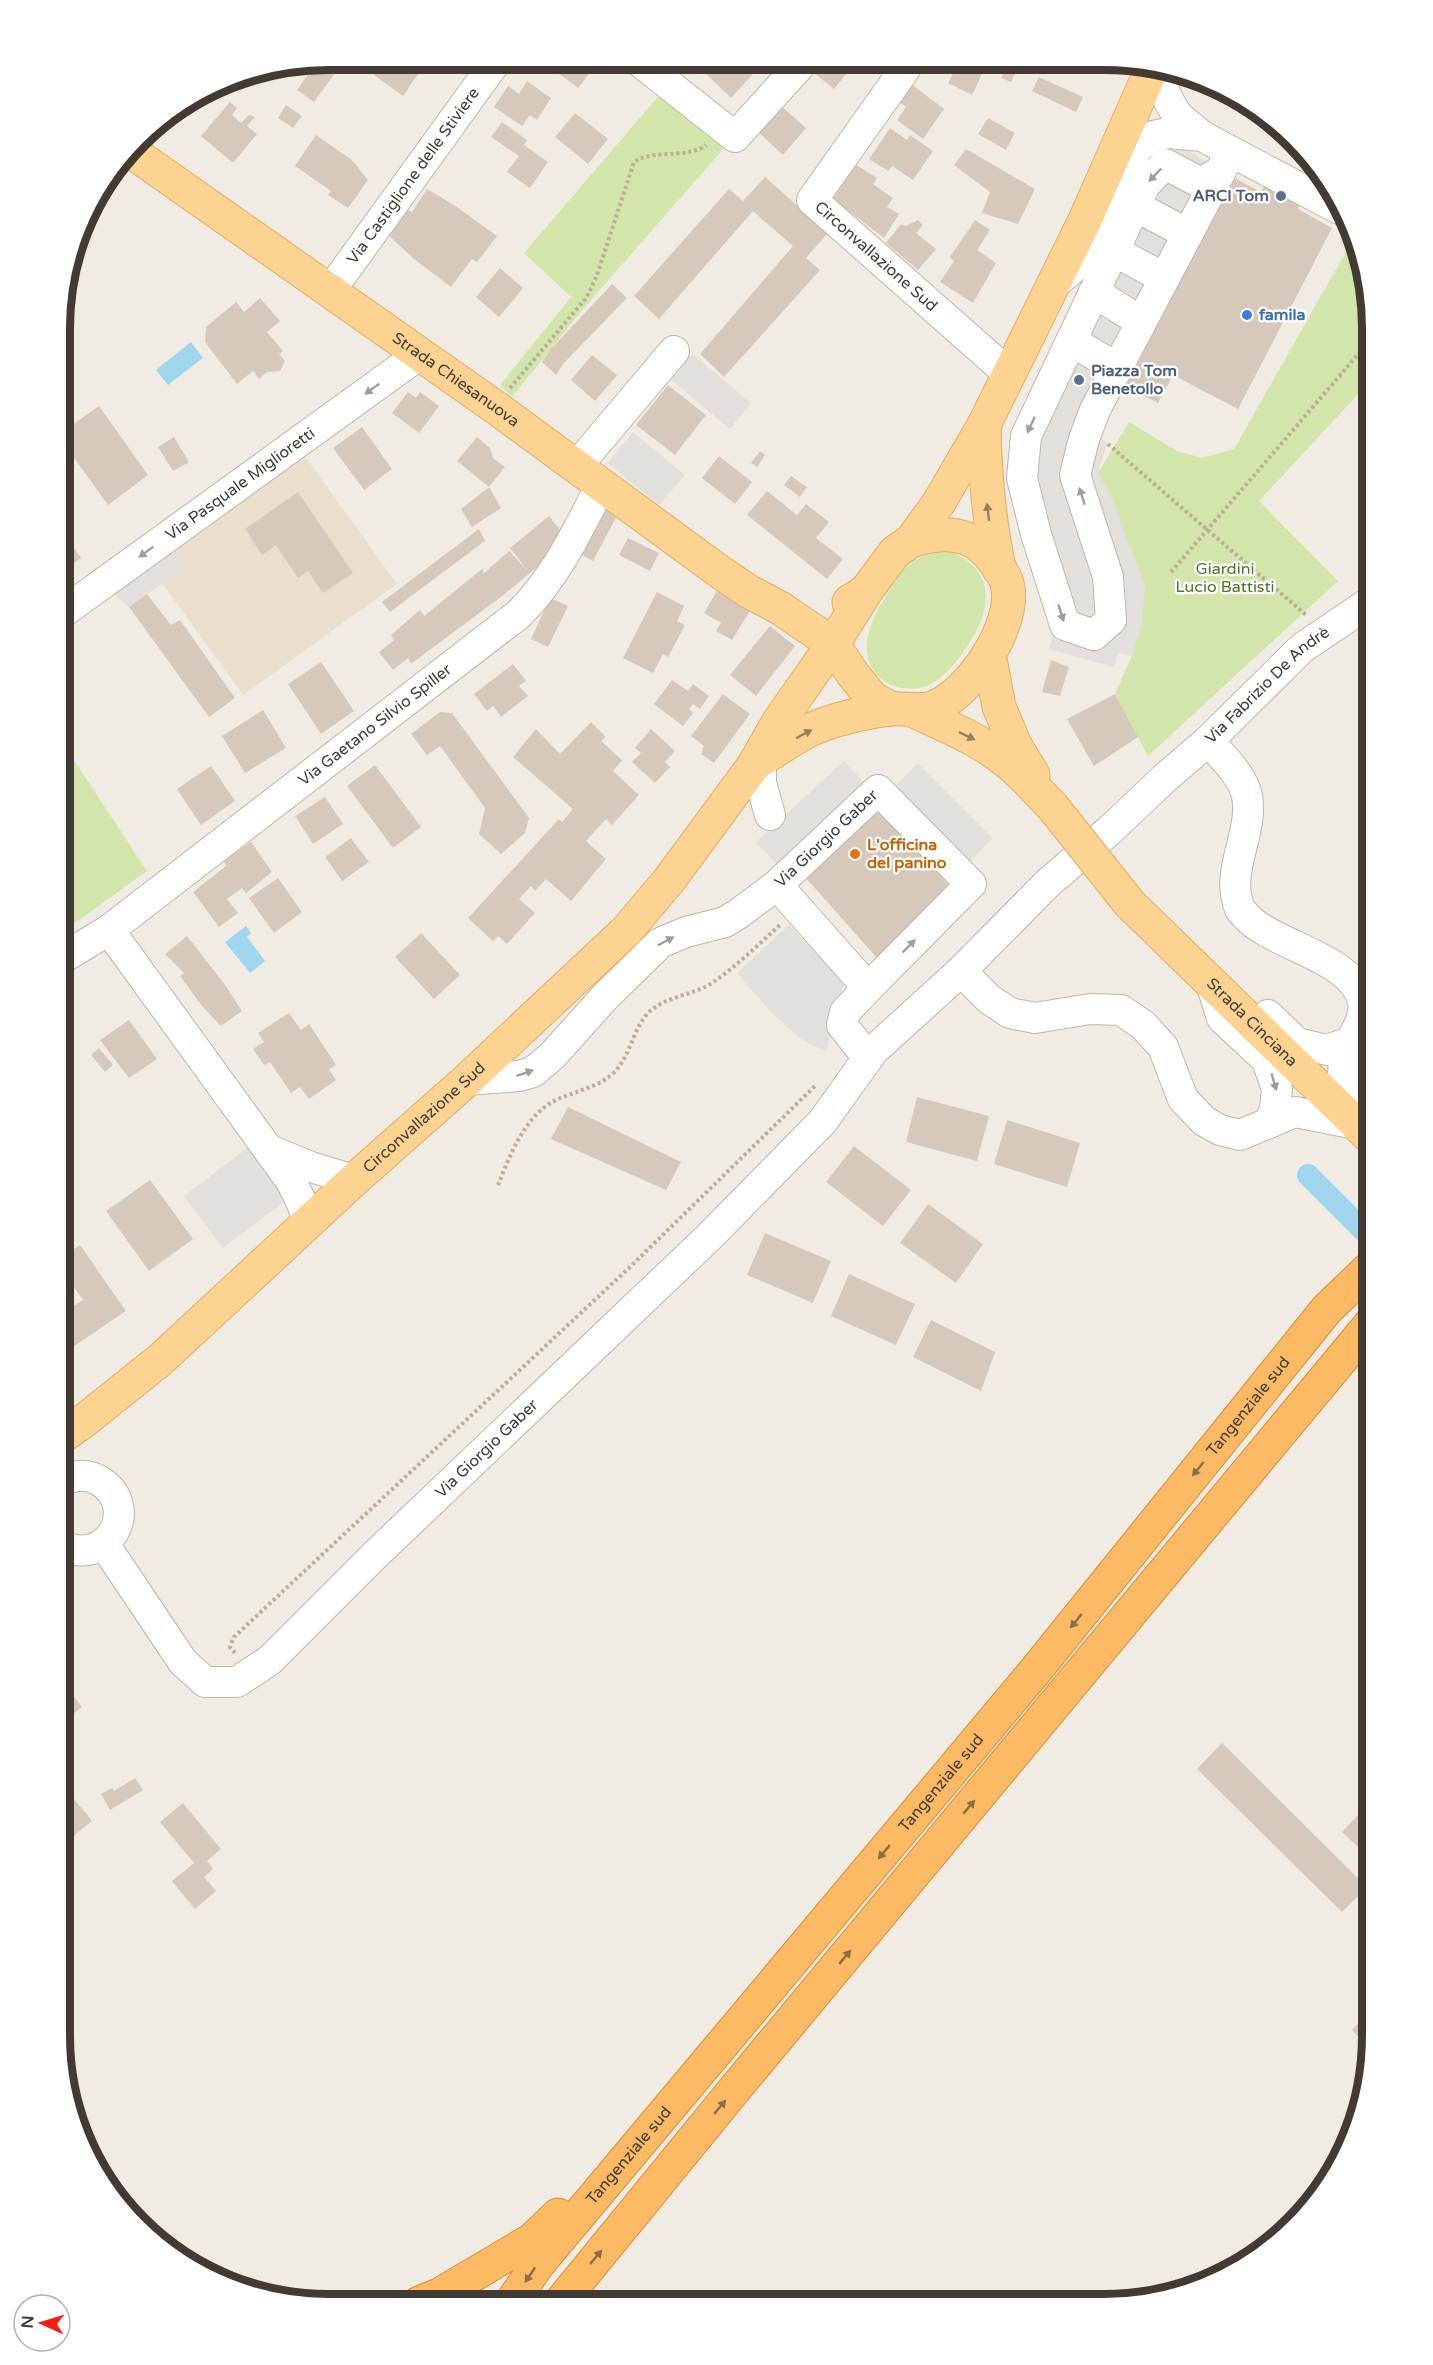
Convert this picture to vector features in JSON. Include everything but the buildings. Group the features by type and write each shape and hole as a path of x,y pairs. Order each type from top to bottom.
{"highway":[{"name":"Tangenziale sud","path":"517,2294 538,2264 1036,1670 1327,1309 1362,1276"},
{"path":"567,2294 1362,1333"},
{"path":"441,2294 532,2240 595,2180 705,2043 740,2025"}],"main road":[{"name":"Circonvallazione Sud","path":"911,541 938,504 984,425 1085,220 1149,74"},
{"name":"Strada Chiesanuova","path":"138,156 495,407 748,591 780,608"},
{"name":"Circonvallazione Sud","path":"984,425 988,516 999,569"},
{"name":"Circonvallazione Sud","path":"758,762 806,732 850,717 932,708 950,699 969,681 988,654 1004,623 1008,600 1007,583 980,546 957,536 936,534 911,541 895,552 866,591 839,609 797,612 780,608"},
{"path":"833,644 866,591"},
{"path":"780,608 833,644 872,698 975,740 1012,766 1052,806"},
{"name":"Circonvallazione Sud","path":"70,1431 160,1360 354,1180 467,1080 627,930 670,879 758,762 779,721 833,644"},
{"path":"988,654 999,707 1008,732 1052,806"},
{"name":"Strada Cinciana","path":"1052,806 1130,904 1362,1130"}],"street":[{"name":"Via Castiglione delle Stiviere","path":"330,291 490,70"},
{"path":"650,70 735,137 796,70"},
{"name":"Circonvallazione Sud","path":"904,70 812,200 1008,373"},
{"path":"1163,77 1164,91 1178,116"},
{"path":"1133,111 1163,110 1178,116 1202,136 1225,161 1331,206"},
{"path":"1053,285 1085,258 1137,148 1153,136 1160,134 1202,136"},
{"path":"1225,161 1095,410 1084,439 1075,475 1108,577 1111,620 1094,635 1065,625 1035,534 1022,478 1026,436 1145,185 1166,164 1201,183 1225,161"},
{"path":"1136,206 1188,234"},
{"path":"1114,251 1164,278"},
{"path":"1094,292 1141,322"},
{"path":"1071,341 1117,368"},
{"name":"Via Gaetano Silvio Spiller","path":"70,953 109,930 519,614 543,589 566,555 588,476 674,351"},
{"name":"Via Pasquale Miglioretti","path":"70,607 420,354"},
{"path":"1050,386 1095,410"},
{"name":"Via Fabrizio De Andrè","path":"997,935 1048,883 1208,741 1302,648 1362,607"},
{"path":"1208,741 1233,768 1247,796 1247,819 1234,884 1240,910 1257,927 1340,969 1355,982 1362,1000"},
{"path":"758,762 761,783 771,816"},
{"name":"Via Giorgio Gaber","path":"868,988 798,909 769,891 878,790 971,884 845,1012 842,1025 868,1058"},
{"path":"467,1080 519,1076 532,1072 554,1056 604,998 660,943 686,932 724,922 769,891"},
{"path":"109,930 269,1150 296,1191 309,1223"},
{"name":"Via Giorgio Gaber","path":"104,1544 183,1662 205,1682 237,1682 270,1660 391,1539 710,1236 823,1121 868,1058 997,935"},
{"path":"961,971 989,999 1010,1013 1035,1018 1090,1009 1120,1010 1143,1025 1163,1047 1183,1098 1204,1121 1220,1130 1240,1135 1295,1112 1362,1131"},
{"path":"1211,983 1243,992 1297,1043 1327,1050 1350,1042"},
{"path":"1211,983 1222,1018 1267,1060 1277,1089 1275,1109 1269,1124"},
{"path":"1362,1011 1360,1028 1350,1042 1342,1075 1347,1101 1362,1128"},
{"path":"269,1150 320,1171 354,1180"},
{"path":"70,1477 83,1475 96,1478 107,1485 115,1496 119,1509 118,1522 113,1534 104,1544 94,1549 70,1550"}],"path":[{"path":"495,407 587,297 597,275 634,162 648,155 701,148 708,143 720,125"},
{"path":"1171,572 1362,350"},
{"path":"1107,444 1306,615"},
{"path":"498,1185 513,1150 524,1131 538,1114 553,1101 608,1078 620,1067 647,1015 660,1004 696,992 713,982 740,962 798,909"},
{"path":"252,1672 230,1647 234,1637 628,1268 817,1084"}],"shaded area":[{"name":"Piazza Tom Benetollo","path":"1184,148 1221,171 1092,426 1107,444 1098,473 1109,492 1145,585 1142,624 1132,656 1118,653 1114,667 1049,649 1054,629 1042,554 1029,408 1157,157"},
{"path":"692,354 751,403 730,429 671,380"},
{"path":"633,432 685,475 659,505 608,463"},
{"path":"304,455 397,584 243,695 162,583 185,567 174,552"},
{"path":"174,552 185,567 129,607 113,594"},
{"path":"844,761 869,788 781,869 756,842"},
{"path":"918,763 993,838 966,866 892,789"},
{"path":"789,925 844,982 826,1052 798,1037 769,1010 737,973"},
{"path":"250,1146 289,1198 223,1248 184,1196"}],"green space":[{"path":"662,92 725,147 584,308 512,397 500,385 571,297 524,253"},
{"name":"Giardini Lucio Battisti","path":"1349,246 1358,278 1362,312 1362,390 1259,501 1338,581 1148,756 1115,694 1132,656 1098,473 1129,422 1177,451 1202,458 1234,449"},
{"path":"949,551 966,560 977,570 983,582 986,595 980,623 964,651 938,680 912,689 889,684 878,676 867,654 867,642 873,619 907,566 927,555"},
{"path":"70,754 147,871 70,927"}],"water":[{"path":"191,342 203,358 168,385 156,370"},
{"path":"246,926 251,933 247,937 265,961 250,973 225,942"}],"waterway":[{"path":"1308,1175 1362,1229"}],"place":[{"name":"ARCI Tom","path":"1281,196"},
{"name":"famila","path":"1247,315"},
{"name":"Piazza Tom Benetollo","path":"1079,380"},
{"name":"L'officina del panino","path":"855,854"}]}
